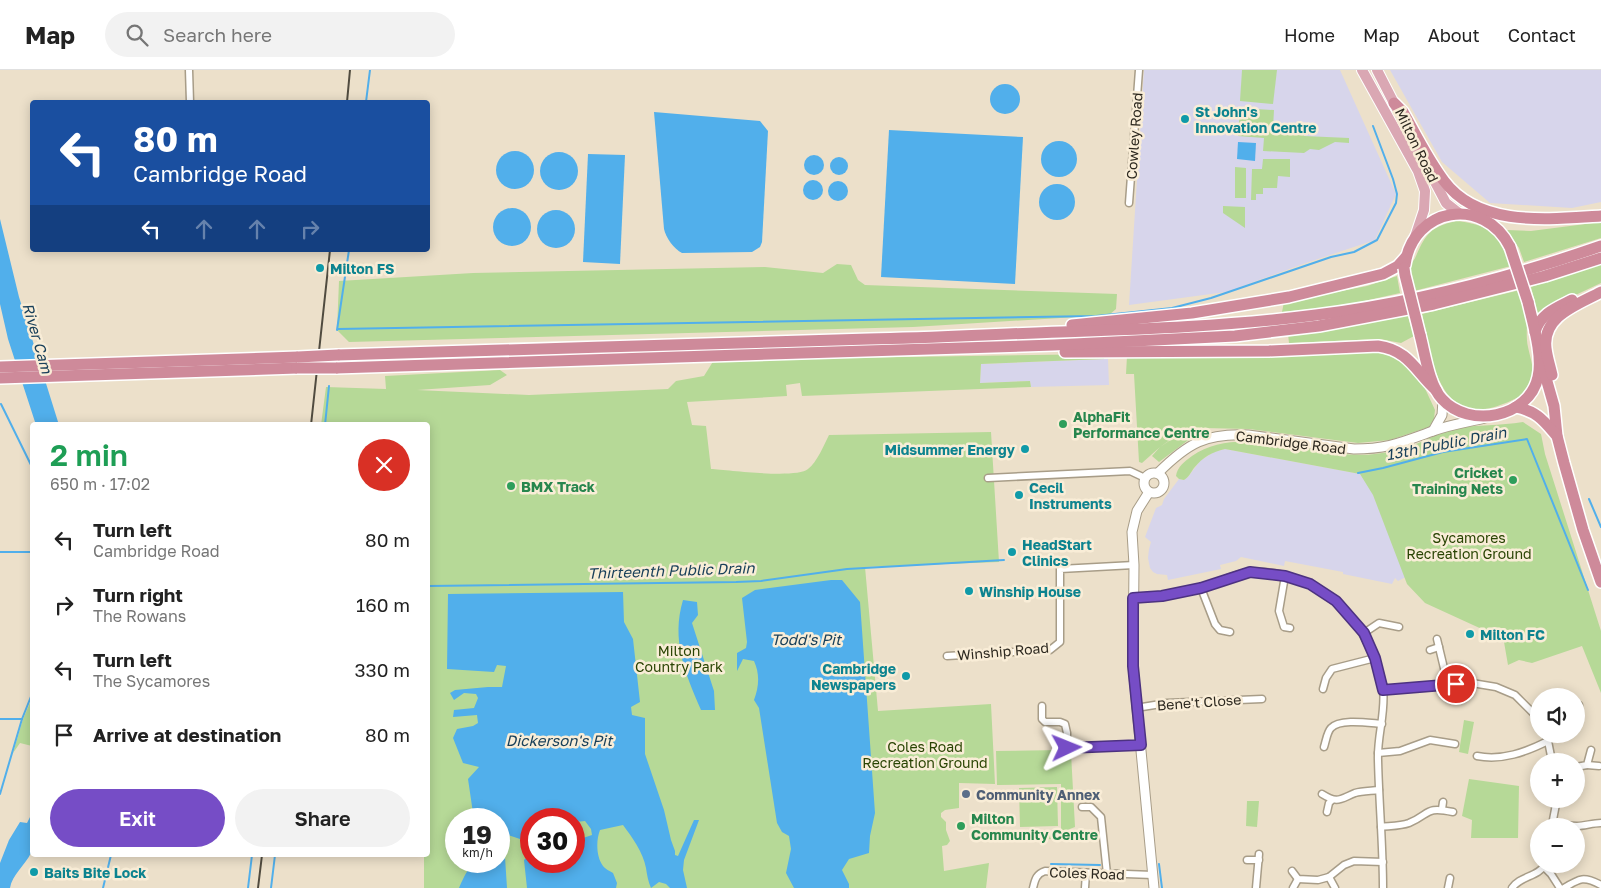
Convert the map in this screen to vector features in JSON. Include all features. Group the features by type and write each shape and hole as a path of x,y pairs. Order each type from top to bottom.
{"highway":[{"path":"1394,103 1403,112 1445,182 1467,201 1496,213 1512,216 1539,219 1601,216"},
{"path":"1439,395 1427,365 1405,275 1405,263 1415,236 1436,219 1446,215 1487,216 1532,224 1571,221 1601,216"},
{"path":"1474,215 1498,229 1510,246 1528,302 1538,353 1554,406 1557,436 1583,530 1601,582"},
{"path":"0,378 297,363 338,355 1028,334 1234,325 1319,315 1380,305 1486,282 1601,246"},
{"path":"0,367 74,364 297,363 336,368 992,347 1235,336 1319,326 1382,315 1490,291 1601,258"},
{"path":"1028,334 1052,326 1183,314 1289,297 1383,274 1405,263"},
{"path":"1534,334 1537,323 1552,310 1601,285"},
{"path":"1554,406 1556,394 1546,348 1546,335 1550,324 1566,311 1601,292"},
{"path":"992,347 1011,352 1073,352 1269,351 1378,346 1401,354 1414,364 1428,384 1458,410 1471,414 1494,416 1516,407 1530,395 1536,382 1539,368 1538,353"},
{"path":"1516,407 1534,412 1557,436"}],"main road":[{"name":"Milton Road","path":"1362,70 1418,171 1425,191 1424,210 1415,236"},
{"name":"Milton Road","path":"1377,70 1446,203 1460,214"}],"street":[{"path":"189,70 190,100"},
{"name":"Cowley Road","path":"1129,203 1139,70"},
{"path":"1433,431 1442,415 1439,395"},
{"name":"Cambridge Road","path":"1158,472 1184,449 1213,436 1232,434 1354,449 1386,448 1402,444 1433,431 1494,416"},
{"path":"988,478 1130,471 1145,478"},
{"path":"1158,472 1164,479 1163,488 1157,493 1149,492 1144,486 1145,478 1150,473 1158,472"},
{"path":"1149,492 1137,511 1132,537 1134,565 1133,666 1154,888"},
{"name":"Winship Road","path":"947,656 1050,650 1060,642 1060,569 1134,565"},
{"path":"1133,598 1162,596 1201,588 1250,572 1285,576 1310,584 1336,601 1364,633 1375,658 1383,690 1382,724 1378,753 1383,888"},
{"path":"1285,576 1279,611 1284,627 1290,628"},
{"path":"1201,588 1215,624 1220,630 1230,632"},
{"path":"1364,633 1380,619 1399,627"},
{"path":"1437,639 1448,685"},
{"path":"1430,650 1439,647"},
{"path":"1323,689 1323,677 1332,669 1375,658"},
{"path":"1383,690 1472,683 1496,687 1515,695 1530,709"},
{"name":"Bene't Close","path":"1136,708 1166,704 1262,699"},
{"path":"1042,706 1042,720 1065,724 1067,748 1141,745"},
{"path":"1324,747 1332,726 1350,721 1382,724"},
{"path":"1378,753 1400,751 1430,740 1455,744"},
{"path":"1477,756 1502,758 1532,749 1543,743"},
{"path":"1591,750 1587,765 1598,766"},
{"path":"1322,794 1332,800 1346,798 1356,793 1379,790"},
{"path":"1327,812 1329,803 1332,800"},
{"path":"1442,809 1443,802"},
{"path":"1082,807 1091,808 1101,816 1107,874"},
{"path":"1381,827 1409,823 1430,810 1442,809 1453,812"},
{"path":"1585,825 1601,823"},
{"path":"1247,860 1259,857 1256,888"},
{"path":"1298,879 1318,880 1329,877 1344,865 1354,861 1383,862"},
{"name":"Coles Road","path":"1033,888 1036,878 1045,871 1152,875"},
{"path":"1292,871 1298,879"},
{"path":"1085,888 1086,873"},
{"path":"1512,888 1516,883 1538,873"},
{"path":"1550,873 1560,888"},
{"path":"1329,877 1335,888"},
{"path":"1448,888 1450,878"},
{"path":"1564,888 1580,879 1588,878 1601,885"},
{"path":"1293,888 1298,879"}],"shaded area":[{"path":"1144,70 1340,70 1396,194 1375,240 1226,292 1129,305"},
{"path":"1390,70 1601,70 1601,202 1572,208 1490,203 1442,162"},
{"path":"1108,359 1109,385 1031,387 1030,381 980,383 981,364"},
{"path":"1225,449 1360,474 1370,487 1406,577 1398,581 1395,578 1392,584 1285,561 1284,566 1241,557 1236,561 1220,565 1221,569 1168,580 1167,575 1153,572 1148,558 1151,542 1145,537 1156,508 1162,505 1164,499 1179,479 1184,480 1188,477 1200,461 1214,452"}],"green space":[{"path":"1242,70 1277,70 1273,104 1240,101"},
{"path":"1240,108 1274,110 1273,128 1304,129 1304,136 1349,138 1349,143 1335,142 1319,150 1310,149 1304,153 1263,151 1264,138 1238,136"},
{"path":"1263,159 1290,159 1290,177 1278,176 1277,188 1263,188 1263,194 1256,194 1256,200 1251,200 1252,169 1262,169"},
{"path":"1235,167 1246,168 1246,198 1235,198"},
{"path":"1223,206 1245,207 1245,228 1223,213"},
{"path":"1456,221 1477,225 1492,233 1503,246 1511,266 1414,291 1410,267 1426,236 1441,226"},
{"path":"1601,222 1601,238 1524,262 1519,248 1507,230 1531,231"},
{"path":"837,264 851,265 858,280 865,285 1117,294 1116,309 1109,315 913,327 349,342 337,330 339,281 473,273 765,267 823,273"},
{"path":"1601,264 1601,283 1548,308 1538,315 1531,287"},
{"path":"1397,276 1400,293 1342,306 1282,312 1284,302 1367,286"},
{"path":"1520,290 1527,316 1527,344 1533,368 1530,386 1520,396 1503,404 1482,409 1465,407 1452,399 1442,385 1429,350 1422,314"},
{"path":"1407,313 1414,336 1401,343 1380,339 1289,343 1288,334"},
{"path":"1377,352 1398,358 1422,382 1435,410 1434,419 1429,427 1390,440 1358,443 1249,429 1203,428 1177,436 1179,440 1202,433 1215,432 1187,441 1159,462 1152,456 1160,447 1142,463 1139,462 1134,374 1126,374 1127,356 1232,357"},
{"name":"Milton Country Park","path":"1105,354 1104,359 981,364 980,383 1030,381 1031,387 802,396 800,383 786,385 787,396 687,402 692,425 706,426 711,469 777,474 801,472 808,469 814,462 829,435 991,432 999,562 865,567 878,711 991,704 995,784 959,783 959,808 945,810 941,813 941,817 946,822 946,830 950,841 947,845 942,846 944,871 989,863 986,888 424,888 424,857 430,857 430,422 321,422 326,387 386,389 385,376 500,370 507,375 490,385 417,390 529,395 668,389 676,381 704,376 714,360"},
{"name":"Sycamores Recreation Ground","path":"1523,422 1541,434 1545,454 1601,631 1601,693 1582,646 1532,663 1519,660 1508,665 1504,642 1497,636 1425,603 1407,584 1373,495 1360,474 1225,449 1204,458 1184,480 1176,476 1184,462 1192,456 1212,446 1233,442 1281,444 1353,455 1375,454 1406,448 1455,429"},
{"path":"30,703 30,746 20,743 13,753"},
{"path":"1464,720 1474,722 1468,754 1459,752"},
{"path":"1061,750 1061,753 1071,753 1075,827 1062,832 1059,839 1017,840 1017,833 1061,831 1061,784 997,785 996,751"},
{"path":"1469,779 1519,786 1518,838 1471,838 1472,820 1462,816"},
{"path":"1057,787 1058,826 1020,827 1019,788"},
{"path":"1247,801 1259,801 1257,827 1246,826"}],"water":[{"path":"1005,84 1016,88 1020,99 1016,110 1005,114 994,110 990,99 994,88"},
{"path":"654,112 760,121 768,131 762,242 760,247 752,252 682,253 671,243 664,229"},
{"path":"889,130 1023,137 1015,284 881,277"},
{"path":"1059,141 1071,147 1077,159 1071,171 1059,177 1047,171 1041,159 1047,147"},
{"path":"1238,142 1256,143 1255,161 1237,159"},
{"path":"515,151 528,157 534,170 528,183 515,189 502,183 496,170 502,157"},
{"path":"559,152 572,158 578,171 572,184 559,190 546,184 540,171 546,158"},
{"path":"588,154 625,155 620,264 583,262"},
{"path":"814,155 821,158 824,165 821,172 814,175 807,172 804,165 807,158"},
{"path":"835,157 843,157 848,162 846,173 835,175 830,170 830,162"},
{"path":"813,180 820,183 823,190 820,197 813,200 806,197 803,190 806,183"},
{"path":"838,181 845,184 848,191 845,198 838,201 831,198 828,191 831,184"},
{"path":"1057,184 1069,190 1075,202 1069,214 1057,220 1045,214 1039,202 1045,190"},
{"path":"512,208 525,214 531,227 525,240 512,246 499,240 493,227 499,214"},
{"path":"556,210 569,216 575,229 569,242 556,248 543,242 537,229 543,216"},
{"path":"0,219 19,297 58,422 35,422 8,339 0,304"},
{"name":"Todd's Pit","path":"842,580 860,602 875,813 870,836 869,853 849,859 842,870 849,888 794,888 786,873 791,849 789,836 782,832 777,823 759,708 754,700 758,680 754,661 743,659 737,671 737,653 746,648 747,642 742,598 755,590"},
{"name":"Dickerson's Pit","path":"623,592 624,622 633,639 640,702 631,707 632,715 645,718 645,754 664,810 675,855 678,856 694,820 699,820 684,860 683,870 687,888 670,888 666,884 659,882 651,888 640,851 623,825 600,830 597,848 599,858 604,867 613,873 617,883 616,888 527,888 525,873 585,873 585,837 592,835 591,829 585,821 585,808 520,808 520,839 510,836 510,808 472,808 468,779 479,767 463,763 453,738 457,729 473,726 478,723 477,715 453,717 454,710 474,708 478,698 476,694 464,693 454,700 450,693 455,690 502,687 506,666 497,665 494,672 447,669 448,594"},
{"path":"683,600 697,602 698,615 692,623 714,691 715,710 701,710 681,656 678,629"},
{"path":"30,817 30,854 13,879 10,888 0,888 0,863 9,840 20,822 27,823"},
{"path":"466,873 506,873 507,888 459,888"}],"waterway":[{"path":"366,100 370,70"},
{"path":"338,329 1096,316 1172,308 1211,298 1331,257 1354,252 1377,240 1396,203 1397,194 1373,126"},
{"path":"337,330 349,252"},
{"path":"325,422 329,386"},
{"path":"1,404 30,463"},
{"name":"13th Public Drain","path":"1358,473 1443,452 1527,439 1588,590"},
{"path":"1589,499 1601,527"},
{"path":"0,552 30,552"},
{"name":"Thirteenth Public Drain","path":"430,586 761,581 847,569 1004,560"},
{"path":"0,794 22,719 30,699"},
{"path":"0,719 22,719"},
{"path":"103,888 111,857"},
{"path":"248,888 252,857"},
{"path":"271,888 275,857"},
{"path":"1051,864 1100,865"},
{"path":"1159,864 1162,888"}],"railway":[{"path":"347,100 350,70"},
{"path":"311,422 330,252"},
{"path":"258,888 262,857"}],"place":[{"name":"St John's Innovation Centre","path":"1185,119"},
{"name":"Milton FS","path":"320,268"},
{"name":"AlphaFit Performance Centre","path":"1063,424"},
{"name":"Midsummer Energy","path":"1025,449"},
{"name":"Cricket Training Nets","path":"1513,480"},
{"name":"BMX Track","path":"511,486"},
{"name":"Cecil Instruments","path":"1019,495"},
{"name":"HeadStart Clinics","path":"1012,552"},
{"name":"Winship House","path":"969,591"},
{"name":"Milton FC","path":"1470,634"},
{"name":"Cambridge Newspapers","path":"906,676"},
{"name":"Community Annex","path":"966,794"},
{"name":"Milton Community Centre","path":"961,826"},
{"name":"Baits Bite Lock","path":"34,872"}],"route":[{"path":"1067,748 1141,745 1133,666 1133,598 1162,596 1201,588 1250,572 1285,576 1310,584 1336,601 1364,633 1375,658 1383,690 1456,684"}],"water label":[{"name":"River Cam","path":"38,338"}],"park label":[{"name":"Coles Road Recreation Ground","path":"925,754"}]}
